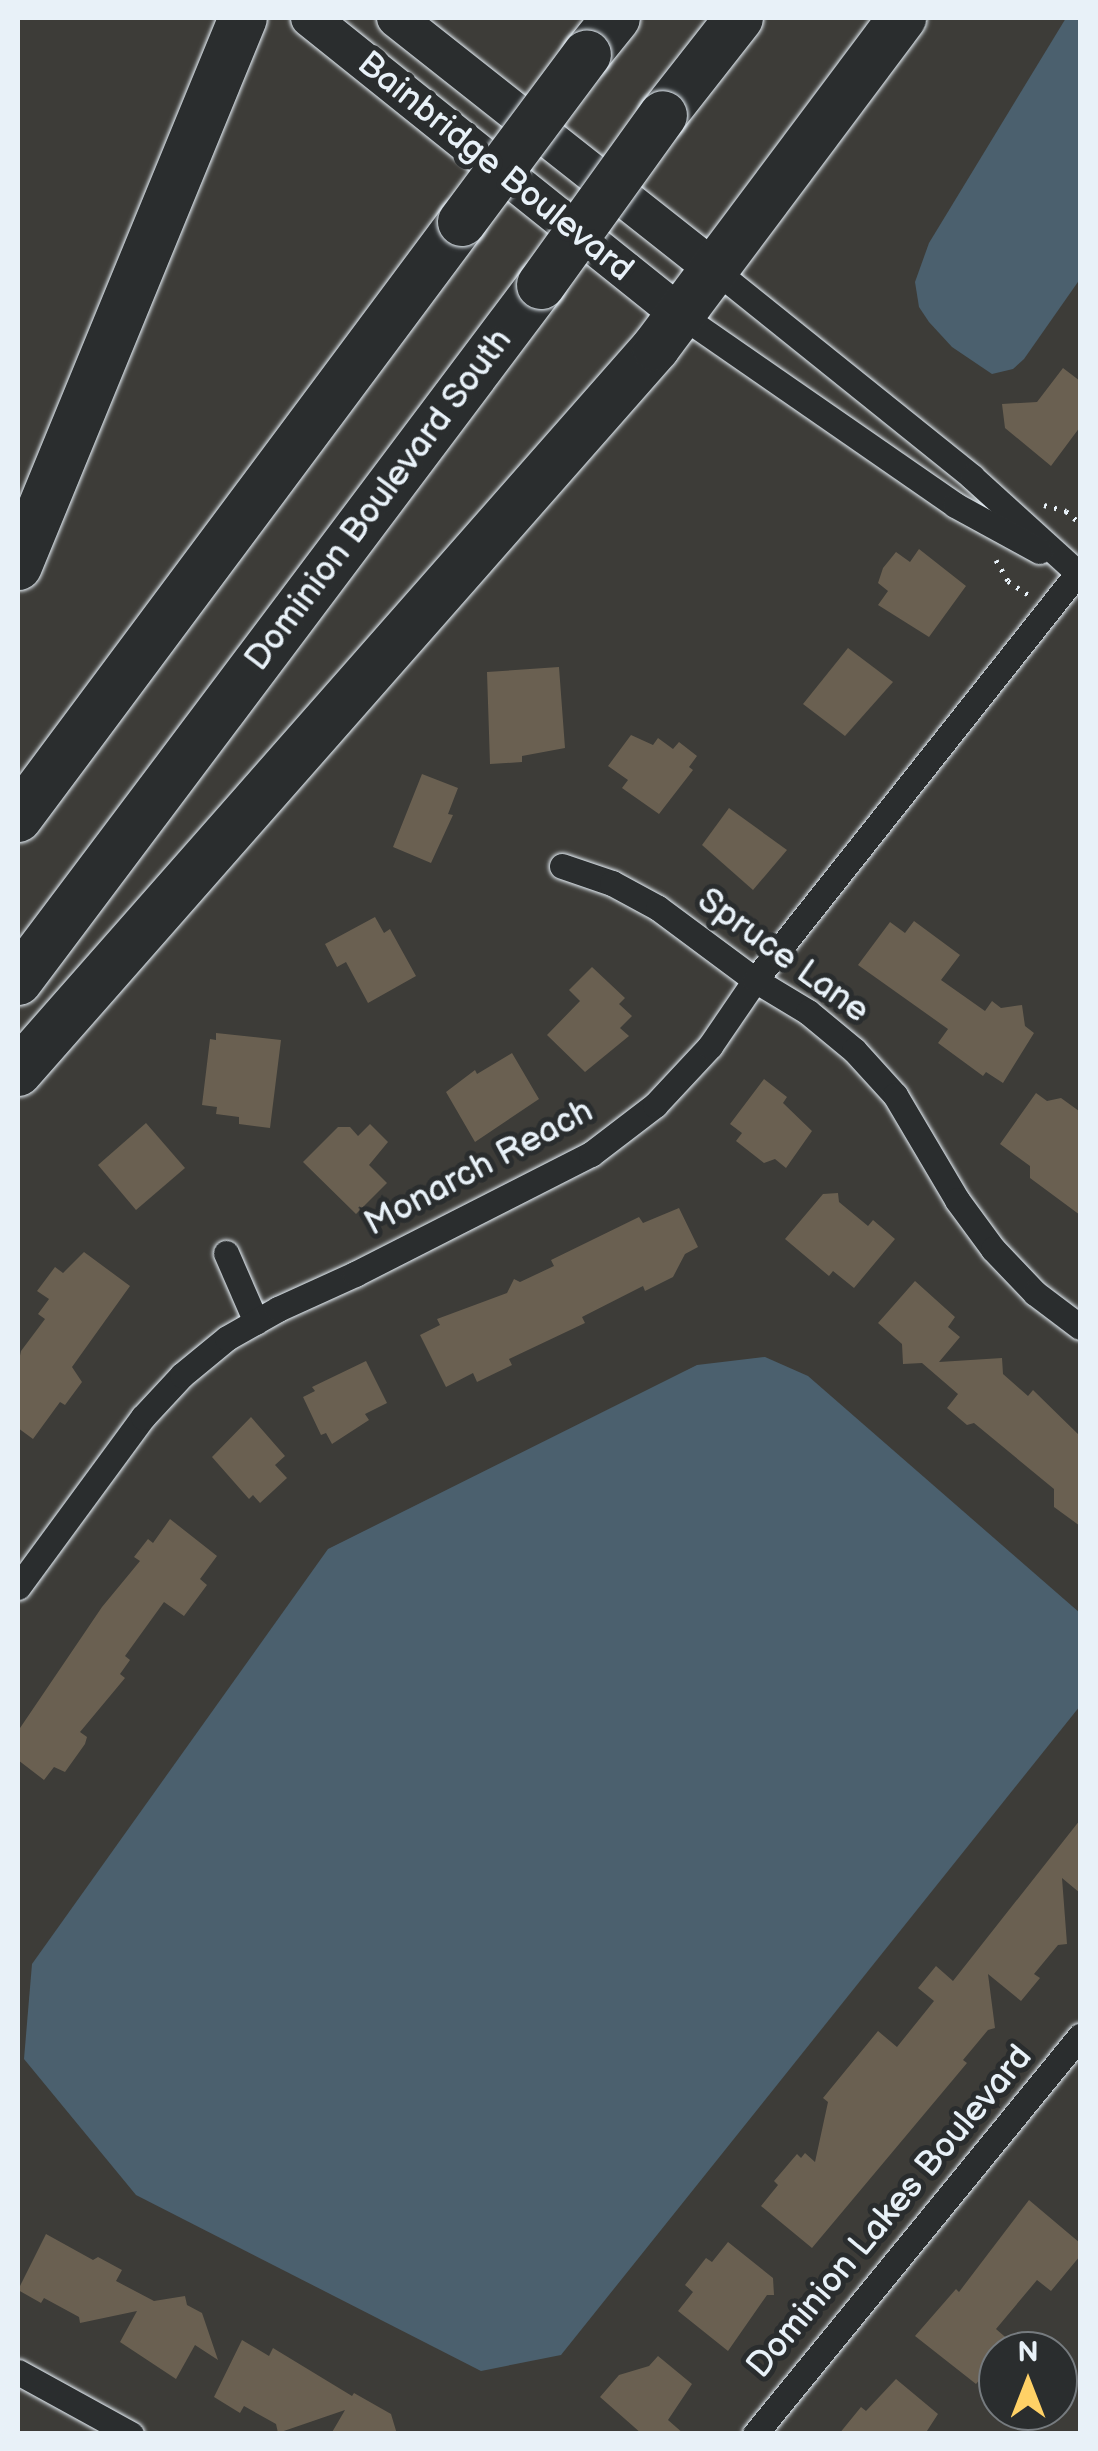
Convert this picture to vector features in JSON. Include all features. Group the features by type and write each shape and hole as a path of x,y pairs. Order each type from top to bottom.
{"highway":[{"path":"18,566 243,18"},
{"name":"Dominion Boulevard South","path":"18,981 739,18"},
{"path":"18,1072 376,660 541,482 681,315 902,18"},
{"path":"18,818 601,36"}],"main road":[{"name":"Bainbridge Boulevard","path":"310,18 681,315"},
{"name":"Bainbridge Boulevard","path":"396,18 714,270"}],"street":[{"path":"714,270 972,477 1080,572"},
{"path":"681,315 955,505 1080,572"},
{"name":"Monarch Reach","path":"18,1587 143,1417 182,1374 256,1322 591,1154 655,1105 710,1046 754,980 1080,572"},
{"name":"Spruce Lane","path":"562,866 612,883 658,908 754,980 808,1012 854,1050 895,1095 957,1200 993,1249 1035,1294 1080,1327"},
{"path":"226,1253 256,1322"},
{"name":"Dominion Lakes Boulevard","path":"755,2434 1080,2036"},
{"path":"18,2372 132,2434"}],"water":[{"path":"1066,18 1080,18 1080,279 1024,359 1013,369 992,374 952,347 929,322 919,307 915,282 929,243"},
{"path":"765,1357 808,1376 1080,1613 1080,1706 561,2355 481,2371 136,2195 24,2059 32,1964 328,1549 697,1365"}],"building":[{"path":"1063,368 1080,381 1080,427 1051,466 1005,428 1002,404 1037,402"},
{"path":"919,549 966,586 929,637 878,605 888,591 878,583 883,568 896,552 910,562"},
{"path":"848,648 893,682 845,736 803,704"},
{"path":"559,667 565,748 522,756 522,762 490,764 487,672"},
{"path":"631,735 653,745 658,738 673,749 679,742 697,756 689,767 693,770 659,814 622,788 628,780 608,766"},
{"path":"422,774 458,788 448,814 453,815 431,863 393,847"},
{"path":"729,808 787,850 753,890 702,845"},
{"path":"375,917 384,933 390,929 416,976 368,1003 346,962 337,967 325,944"},
{"path":"914,921 960,955 941,980 985,1011 992,1001 1001,1008 1022,1005 1025,1026 1034,1033 1003,1083 986,1072 983,1076 938,1043 948,1029 858,965 890,922 905,933"},
{"path":"592,967 625,998 619,1004 632,1016 620,1028 629,1036 585,1072 547,1035 580,1001 569,990"},
{"path":"216,1033 281,1040 270,1128 239,1124 239,1117 216,1114 217,1107 202,1105 210,1039 216,1040"},
{"path":"512,1053 539,1099 475,1142 446,1092 475,1070 477,1074"},
{"path":"764,1079 787,1097 783,1103 812,1131 786,1168 775,1159 764,1163 736,1141 742,1133 730,1124"},
{"path":"1036,1093 1047,1101 1061,1098 1079,1111 1080,1215 1030,1178 1030,1166 1000,1144"},
{"path":"146,1123 185,1168 136,1210 98,1165"},
{"path":"370,1124 388,1142 369,1165 387,1183 356,1214 303,1162 338,1127 350,1127 358,1136"},
{"path":"838,1193 839,1202 868,1226 873,1220 895,1239 854,1288 833,1271 829,1276 785,1239 823,1194"},
{"path":"679,1208 698,1247 685,1254 673,1277 645,1291 643,1286 582,1317 585,1323 509,1359 512,1365 477,1382 473,1373 446,1387 420,1335 440,1325 437,1319 507,1293 514,1279 520,1282 554,1266 551,1260 639,1217 643,1223"},
{"path":"84,1252 130,1286 72,1367 82,1382 65,1405 60,1402 33,1439 18,1428 18,1365 21,1351 45,1319 38,1314 49,1299 37,1291 55,1267 63,1273"},
{"path":"915,1281 955,1317 948,1327 960,1337 939,1362 1002,1358 1003,1374 1028,1396 1033,1390 1080,1436 1080,1526 1054,1507 1054,1489 974,1423 967,1425 947,1408 958,1394 922,1363 903,1364 902,1344 878,1323"},
{"path":"366,1361 387,1403 365,1414 369,1420 332,1444 326,1433 321,1435 303,1397 315,1391 312,1387"},
{"path":"251,1417 285,1456 275,1465 287,1478 260,1503 253,1495 249,1499 212,1457"},
{"path":"170,1519 217,1556 200,1579 207,1585 184,1616 164,1602 125,1656 130,1660 120,1674 125,1678 80,1732 87,1737 85,1744 65,1772 54,1767 44,1780 18,1760 18,1731 102,1607 140,1561 134,1557 148,1539 153,1543"},
{"path":"1080,1820 1080,1893 1062,1878 1067,1944 1058,1945 1034,1974 1040,1978 1021,2001 988,1974 995,2028 988,2030 963,2060 967,2063 812,2248 761,2206 778,2185 774,2181 797,2154 801,2158 805,2153 815,2162 828,2102 823,2098 878,2031 897,2047 934,2001 918,1988 936,1966 953,1981"},
{"path":"1029,2200 1080,2243 1080,2256 1051,2291 1037,2280 996,2329 998,2331 978,2331 976,2384 915,2336 956,2289 959,2292"},
{"path":"46,2234 93,2260 98,2257 122,2270 116,2281 154,2301 185,2296 187,2305 202,2313 218,2360 195,2345 176,2379 120,2342 137,2311 80,2323 79,2317 44,2298 41,2303 18,2290"},
{"path":"728,2242 773,2278 774,2295 767,2295 728,2351 678,2311 693,2292 685,2285 706,2258 712,2262"},
{"path":"242,2340 269,2356 273,2348 352,2396 354,2393 391,2414 397,2434 331,2434 345,2410 278,2433 276,2424 244,2406 240,2413 214,2397"},
{"path":"658,2356 692,2384 668,2420 684,2434 642,2434 600,2397 619,2375 649,2366"},
{"path":"896,2379 938,2414 925,2434 839,2434 861,2407 866,2411"}]}
